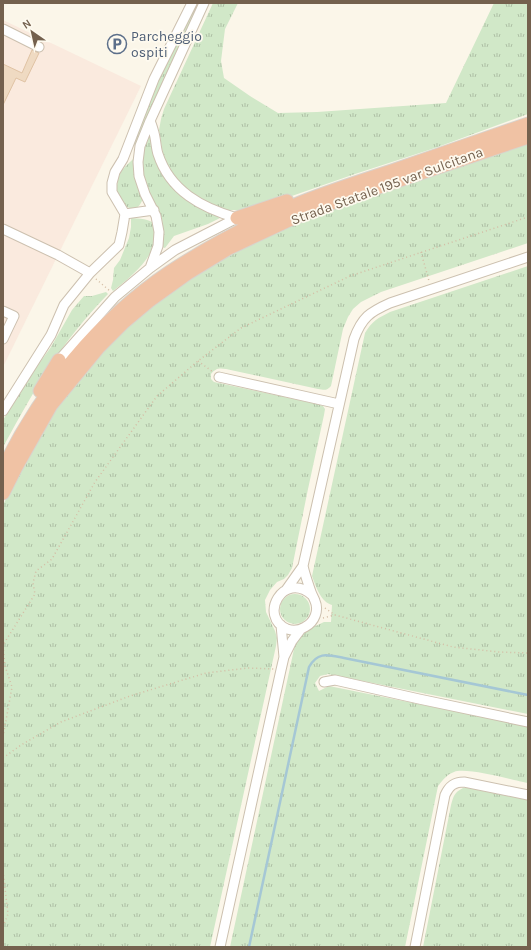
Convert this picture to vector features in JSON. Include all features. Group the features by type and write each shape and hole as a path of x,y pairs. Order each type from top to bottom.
{"highway":[{"name":"Strada Statale 195 var Sulcitana","path":"5,464 24,429 43,399 90,341 115,316 141,294 199,253 246,228 301,203 528,124"},
{"name":"Strada Statale 195 var Sulcitana","path":"3,493 51,404 98,348 124,322 149,301 188,273 230,248 292,219 334,202 528,137"},
{"path":"237,218 289,200 301,203"},
{"path":"5,464 7,447 60,360"}],"street":[{"path":"3,411 51,335 64,305 90,273 119,244 125,214 112,192 112,183 115,172 123,159 154,79 192,3"},
{"path":"150,268 158,246 159,232 154,210 145,194 139,176 138,162 140,146 204,3"},
{"path":"3,29 39,47"},
{"path":"150,121 160,159 175,185 197,203 222,214 237,218"},
{"path":"125,214 154,210"},
{"path":"60,360 116,297 150,268 175,250 237,218"},
{"path":"3,229 58,255 90,273"},
{"path":"286,590 303,566 354,339 358,327 365,318 376,310 390,303 528,257"},
{"path":"3,311 14,316 3,339"},
{"path":"219,377 340,404"},
{"path":"303,566 317,608 316,615 312,622 301,629 287,629 281,625 274,613 276,599 280,594 286,590 300,588 306,590 312,595"},
{"path":"220,947 282,670 284,657 281,625"},
{"path":"284,657 292,641 301,629"},
{"path":"324,682 335,680 528,722"},
{"path":"415,947 447,790 454,783 464,782 528,795"}],"path":[{"path":"3,737 12,687 5,666 3,645 35,594 33,583 36,571 52,559 95,482 157,396 198,361 241,328 350,276 528,217"},
{"path":"422,252 431,289"},
{"path":"90,273 116,297"},
{"path":"198,361 219,377"},
{"path":"335,614 453,647 499,652 528,652"},
{"path":"3,758 21,745 61,722 130,696 206,673 248,668 282,670"},
{"path":"3,871 8,914 3,927"}],"shaded area":[{"path":"3,20 141,86 3,367"}],"green space":[{"path":"194,3 201,3 136,148 134,144 152,95"},
{"path":"213,3 238,3 225,29 221,61 224,78 278,113 317,112 446,103 494,3 528,3 528,114 435,148 266,205 245,210 225,210 204,202 181,186 164,160 159,130 164,109"},
{"path":"149,137 153,139 167,181 173,188 192,203 220,218 208,224 174,236 165,248 162,247 162,218 145,185 141,169 143,151"},
{"path":"528,140 528,243 381,292 361,302 353,309 343,329 330,388 324,390 318,389 226,369 218,369 211,374 211,379 214,382 317,404 323,406 325,409 292,568 284,579 277,582 270,590 265,600 266,612 277,638 276,646 210,947 3,947 3,505 57,406 85,371 131,322 208,266 299,220"},
{"path":"133,159 137,186 143,198 140,204 133,209 121,202 117,188 120,173"},
{"path":"131,218 147,220 155,225 154,244 146,260 130,277 113,291 111,288 114,268 120,260 129,238"},
{"path":"528,266 528,714 328,674 320,676 315,683 319,691 329,686 528,726 528,783 479,772 460,771 449,775 438,786 405,947 230,947 294,649 298,639 309,629 324,622 331,622 332,605 325,601 322,597 312,576 365,333 376,320 390,312"},
{"path":"106,292 108,294 75,332 50,367 3,447 3,420 32,373 51,347 72,310 84,296 92,296"},
{"path":"295,594 306,598 310,609 306,620 295,624 284,620 280,609 284,598"},
{"path":"463,788 528,800 528,947 423,947 451,805 455,795"}],"building":[{"path":"32,50 39,53 25,82 16,78 3,105 3,64 22,73"}],"waterway":[{"path":"249,947 309,667 316,658 328,655 528,695"}],"place":[{"name":"Parcheggio ospiti","path":"117,44"}]}
